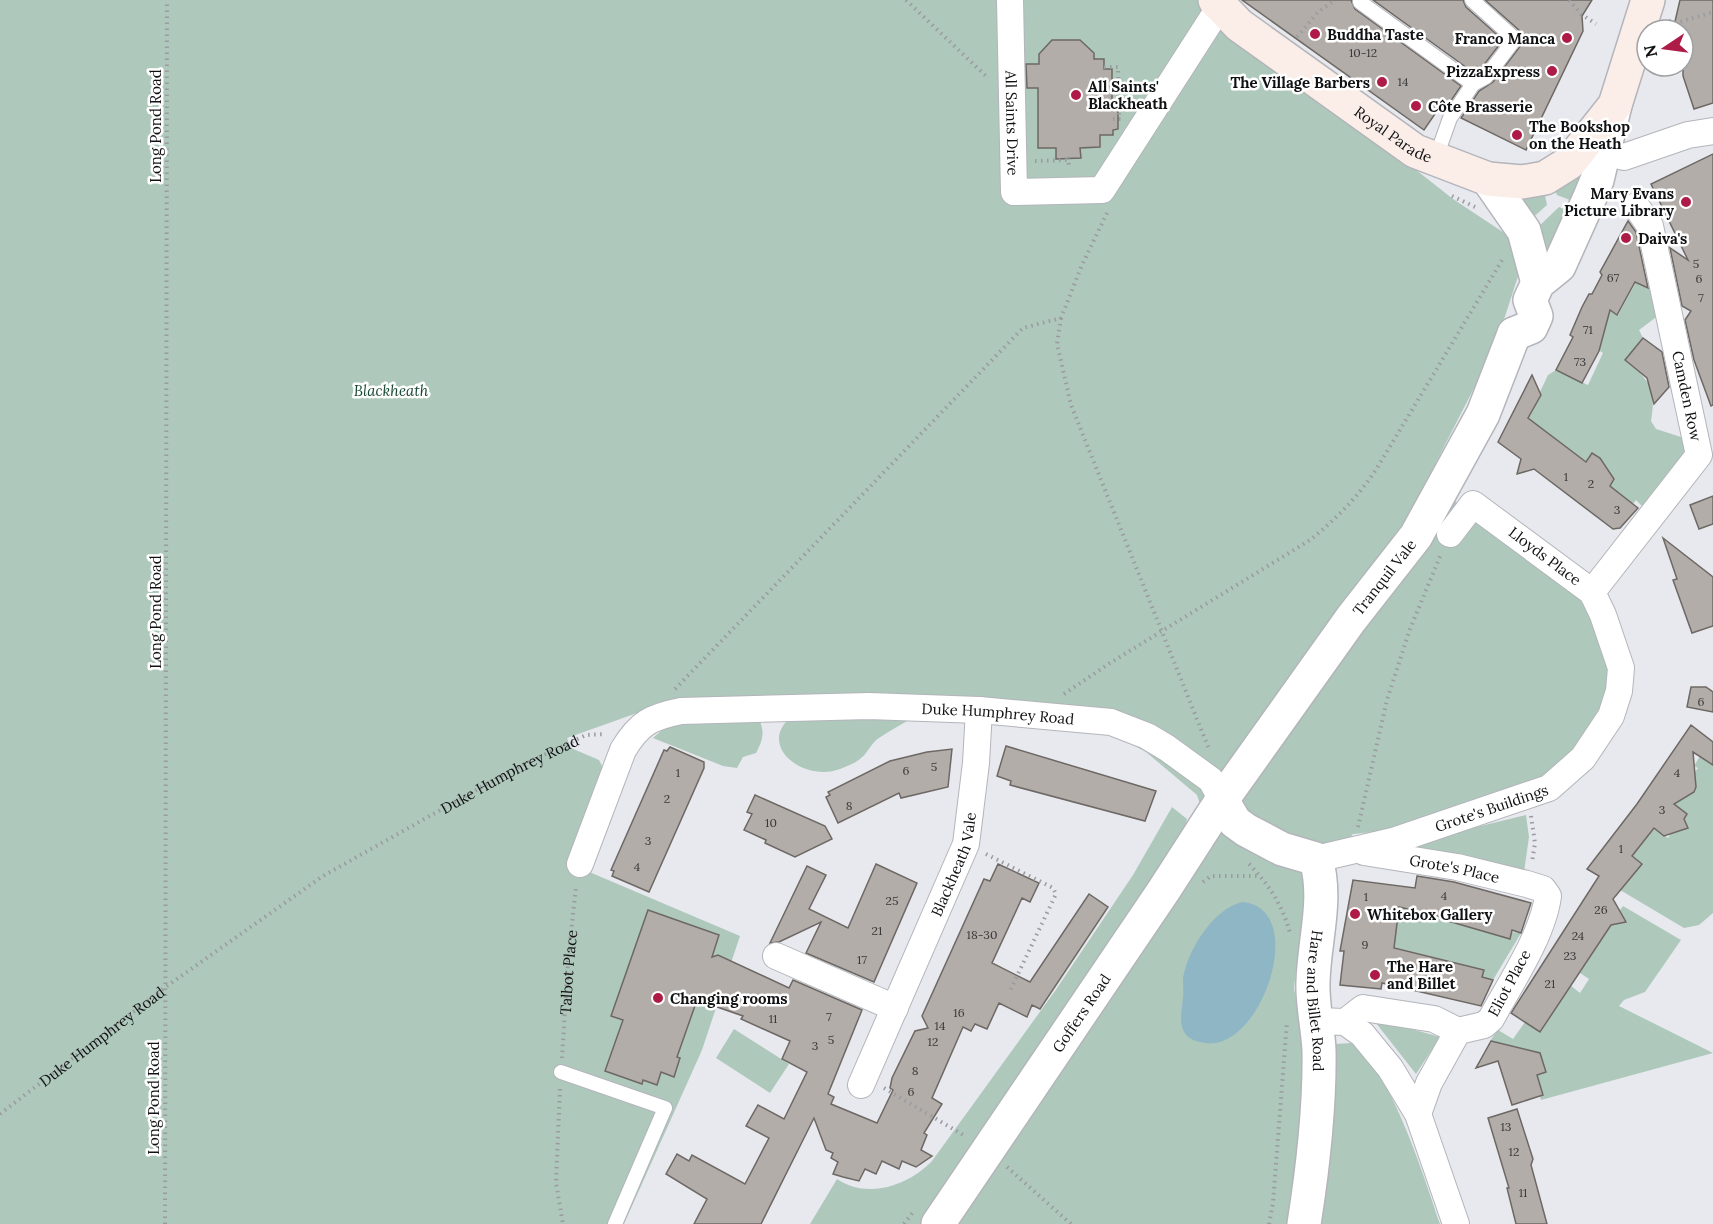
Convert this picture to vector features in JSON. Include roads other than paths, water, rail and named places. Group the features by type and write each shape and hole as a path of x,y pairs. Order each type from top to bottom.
{"main road":[{"name":"Royal Parade","path":"1220,2 1239,25 1408,146 1435,160 1488,179"},
{"path":"1488,179 1522,182 1545,178 1594,148 1658,10"}],"street":[{"name":"All Saints Drive","path":"1010,0 1014,192 1102,190 1220,2"},
{"path":"1534,292 1558,266 1597,180 1594,148 1624,157 1688,135 1713,131"},
{"path":"1488,179 1524,231 1532,250 1534,292"},
{"name":"Camden Row","path":"1592,592 1699,455 1650,226 1636,206"},
{"name":"Tranquil Vale","path":"1222,800 1352,619 1416,536 1483,414 1514,334 1508,318 1512,308 1534,292"},
{"name":"Lloyds Place","path":"1450,534 1473,504 1592,592 1615,646 1621,668 1619,691"},
{"name":"Grote's Buildings","path":"1316,859 1355,842 1393,841 1528,798 1549,788 1582,758 1611,716 1619,691"},
{"name":"Duke Humphrey Road","path":"580,864 623,750 634,732 656,716 681,711 869,706 979,710 1087,718 1129,728 1167,748 1211,780 1222,800"},
{"name":"Blackheath Vale","path":"863,1081 965,848 972,806 979,710"},
{"path":"1222,800 1235,822 1246,830 1282,849 1316,859"},
{"name":"Goffers Road","path":"938,1224 1164,891 1222,800"},
{"name":"Grote's Place","path":"1355,842 1527,884 1543,889 1548,896"},
{"name":"Hare and Billet Road","path":"1304,1224 1315,1145 1319,1066 1313,984 1322,895 1316,859"},
{"name":"Eliot Place","path":"1458,1031 1484,1026 1491,1019 1534,936 1548,896"},
{"path":"776,956 895,1008"},
{"path":"1316,1019 1363,1008 1434,1019 1458,1031 1429,1083 1418,1114"},
{"path":"1316,1019 1362,1034 1380,1055 1418,1114 1456,1224"}],"lane":[{"path":"1435,160 1450,118 1473,84 1486,77 1515,39 1472,0"},
{"path":"1360,2 1473,84"},
{"path":"561,1072 665,1108 615,1224"}],"water":[{"path":"1242,902 1262,910 1273,927 1275,951 1270,978 1260,1004 1244,1025 1226,1040 1205,1043 1195,1041 1184,1032 1181,1020 1185,968 1196,944 1212,922 1231,906"}],"place":[{"name":"Buddha Taste","path":"1315,34"},
{"name":"Franco Manca","path":"1567,38"},
{"name":"PizzaExpress","path":"1552,71"},
{"name":"The Village Barbers","path":"1382,82"},
{"name":"All Saints' Blackheath","path":"1076,95"},
{"name":"Côte Brasserie","path":"1416,106"},
{"name":"The Bookshop on the Heath","path":"1517,135"},
{"name":"Mary Evans Picture Library","path":"1686,202"},
{"name":"Daiva's","path":"1626,238"},
{"name":"Whitebox Gallery","path":"1355,914"},
{"name":"The Hare and Billet","path":"1375,975"},
{"name":"Changing rooms","path":"658,998"}],"park label":[{"name":"Blackheath","path":"391,390"}]}
